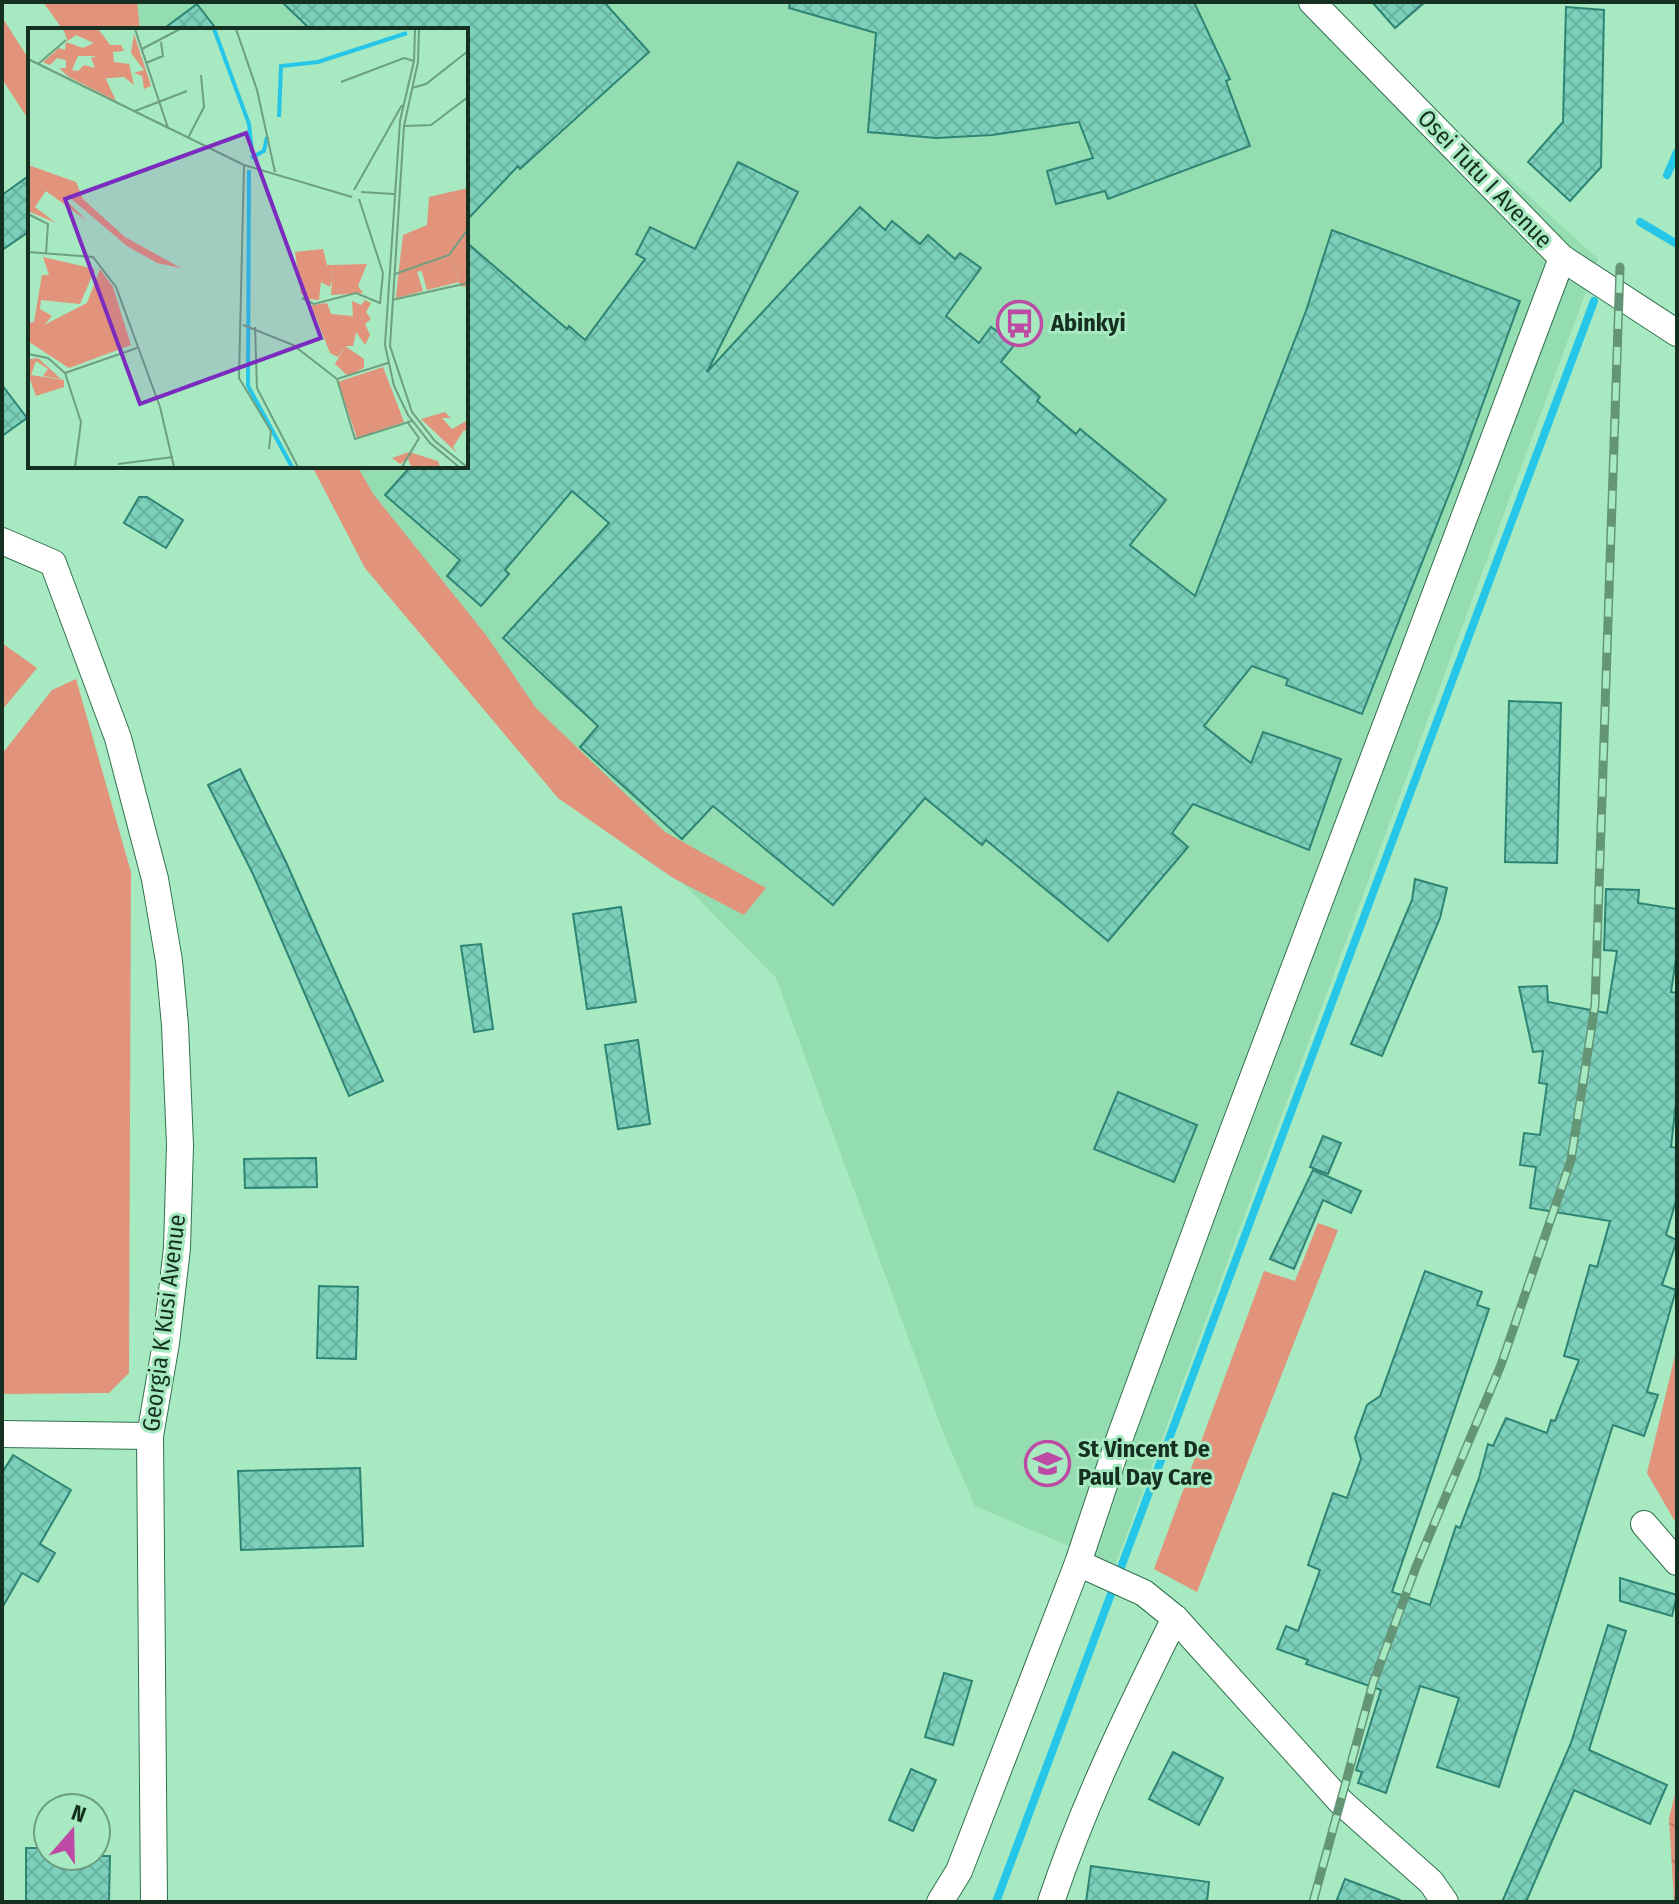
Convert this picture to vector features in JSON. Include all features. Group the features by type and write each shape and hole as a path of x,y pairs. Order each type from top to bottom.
{"street":[{"name":"Osei Tutu I Avenue","path":"1312,2 1562,258 1677,333"},
{"path":"940,1902 959,1871 1088,1568 1220,1165 1562,258"},
{"name":"Georgia K Kusi Avenue","path":"2,541 53,563 118,738 155,879 169,961 180,1145 177,1248 166,1343 150,1436 154,1902"},
{"path":"2,1434 150,1436"},
{"path":"1644,1524 1677,1562"},
{"path":"1088,1568 1144,1593 1175,1618 1341,1802 1431,1882 1445,1902"},
{"path":"1051,1902 1076,1826 1107,1755 1175,1618"}],"shaded area":[{"path":"59,2 1330,2 1445,120 1598,259 1115,1566 975,1506 943,1432 776,978 441,637 343,468 468,468 468,28 80,28"}],"green space":[{"path":"43,2 137,2 140,28 62,28"},
{"path":"2,17 28,58 28,119 2,79"},
{"path":"313,468 358,468 374,495 486,635 536,708 665,832 766,888 744,915 673,878 558,798 365,568"},
{"path":"2,643 37,668 2,710"},
{"path":"76,679 131,872 129,1373 109,1393 2,1394 2,754 52,690"},
{"path":"1318,1223 1338,1230 1197,1592 1154,1569 1264,1271 1295,1281"},
{"path":"1677,1347 1677,1525 1647,1473"},
{"path":"1677,1786 1677,1902 1674,1902 1669,1818"}],"building":[{"path":"282,2 604,2 649,52 520,169 518,166 468,219 468,28 309,28"},
{"path":"790,2 1194,2 1230,79 1226,81 1250,146 1108,199 1105,191 1056,204 1047,171 1093,158 1079,122 992,135 936,138 868,132 876,33 789,8"},
{"path":"1372,2 1425,2 1395,28"},
{"path":"197,4 215,28 165,28"},
{"path":"1566,7 1604,10 1601,167 1570,201 1528,162 1563,122"},
{"path":"738,162 798,192 707,372 860,207 885,230 892,221 920,244 928,235 955,259 960,253 981,268 946,316 979,343 991,327 1015,344 1001,362 1040,397 1037,401 1076,434 1080,429 1166,500 1130,545 1195,596 1306,311 1332,230 1520,301 1459,469 1362,714 1286,685 1288,679 1252,666 1204,726 1251,763 1263,732 1341,759 1309,850 1193,804 1172,833 1188,847 1108,941 986,840 982,845 925,798 833,905 713,806 682,839 580,747 598,726 503,638 609,523 572,491 505,570 509,574 481,606 447,576 460,560 385,495 409,468 468,468 468,244 567,329 569,326 585,340 645,259 636,254 650,227 695,249"},
{"path":"28,176 28,232 2,250 2,195"},
{"path":"2,385 27,418 2,436"},
{"path":"139,497 147,497 183,520 166,548 124,523"},
{"path":"1509,701 1561,703 1557,863 1505,862"},
{"path":"240,769 286,862 383,1081 349,1096 253,874 208,785"},
{"path":"1415,879 1447,888 1440,918 1382,1056 1351,1044 1412,900"},
{"path":"1606,889 1639,890 1638,903 1677,909 1677,952 1671,992 1677,993 1677,1094 1671,1147 1677,1148 1677,1197 1666,1235 1677,1240 1662,1285 1676,1290 1647,1392 1658,1395 1644,1436 1613,1425 1499,1787 1437,1767 1459,1698 1420,1686 1386,1793 1358,1783 1362,1772 1356,1770 1381,1690 1306,1664 1308,1660 1277,1649 1286,1626 1298,1631 1320,1570 1308,1565 1333,1493 1347,1498 1361,1459 1355,1438 1367,1405 1380,1396 1425,1271 1482,1292 1477,1305 1489,1309 1392,1592 1430,1605 1456,1526 1460,1528 1479,1478 1488,1444 1493,1446 1506,1418 1547,1433 1551,1420 1555,1421 1579,1360 1564,1356 1590,1265 1597,1267 1610,1221 1530,1208 1536,1167 1520,1165 1524,1133 1540,1135 1547,1084 1539,1083 1543,1051 1533,1052 1519,987 1547,986 1548,1002 1607,1013 1617,951 1604,950"},
{"path":"621,907 636,1002 587,1009 573,914"},
{"path":"481,944 493,1029 474,1032 461,946"},
{"path":"638,1040 650,1124 618,1129 605,1045"},
{"path":"1118,1092 1197,1125 1174,1182 1094,1149"},
{"path":"1323,1136 1341,1143 1328,1174 1310,1167"},
{"path":"316,1158 317,1187 245,1188 244,1159"},
{"path":"1313,1170 1361,1191 1351,1213 1323,1200 1294,1269 1270,1259"},
{"path":"319,1286 358,1287 356,1359 317,1358"},
{"path":"13,1455 71,1490 40,1544 55,1553 38,1582 22,1573 2,1608 2,1473"},
{"path":"360,1468 363,1546 241,1550 238,1471"},
{"path":"1620,1578 1677,1595 1672,1616 1620,1601"},
{"path":"1608,1625 1626,1631 1589,1750 1667,1785 1650,1824 1574,1790 1526,1902 1502,1902 1571,1743"},
{"path":"944,1673 972,1681 953,1745 925,1737"},
{"path":"1173,1752 1223,1778 1199,1825 1149,1799"},
{"path":"911,1769 936,1780 913,1831 889,1820"},
{"path":"26,1848 32,1848 32,1872 110,1872 109,1902 26,1902"},
{"path":"1091,1866 1209,1882 1207,1902 1086,1902"},
{"path":"1345,1879 1400,1900 1400,1902 1336,1902"}],"waterway":[{"path":"1667,175 1677,152"},
{"path":"1640,222 1677,244"},
{"path":"996,1902 1594,301"}],"railway":[{"path":"1313,1902 1373,1683 1416,1567 1501,1365 1571,1160 1595,1005 1620,267"}],"place":[{"name":"Abinkyi","path":"1020,323"},
{"name":"St Vincent De Paul Day Care","path":"1047,1463"}]}
